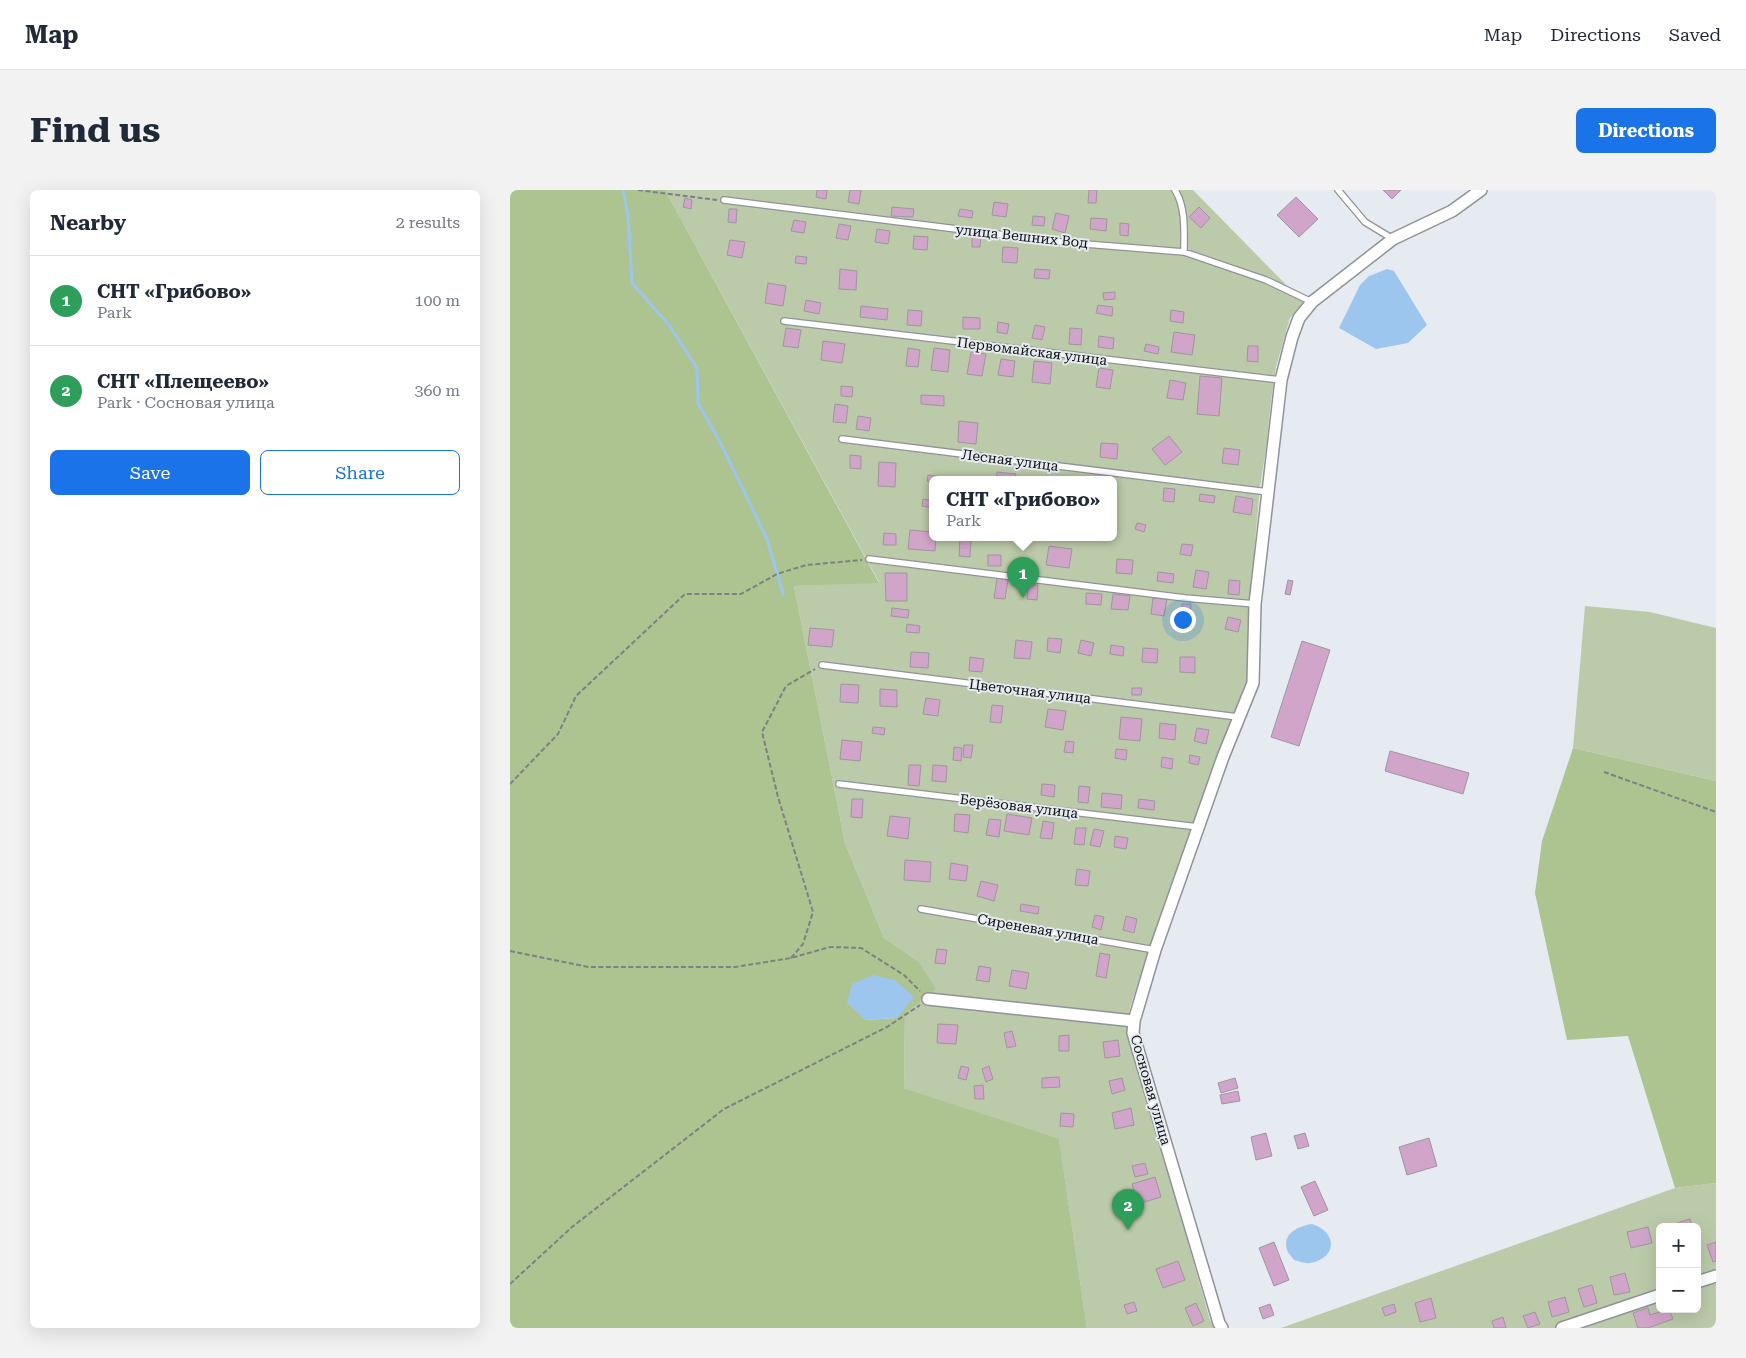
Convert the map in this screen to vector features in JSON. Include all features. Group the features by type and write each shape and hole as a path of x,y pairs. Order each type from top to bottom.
{"street":[{"path":"1134,1021 1155,950 1238,717 1253,683 1255,604 1281,380 1299,318 1312,302 1393,239 1452,211 1481,190"},
{"name":"Сосновая улица","path":"928,999 1134,1021 1133,1033 1222,1328"},
{"path":"1701,1281 1716,1276"},
{"path":"1562,1328 1656,1296"}],"lane":[{"path":"1175,190 1180,197 1184,224 1184,252"},
{"path":"1338,190 1365,222 1393,239"},
{"name":"улица Вешних Вод","path":"724,200 1061,242 1184,252 1266,280 1312,302"},
{"name":"Первомайская улица","path":"784,321 1281,380"},
{"name":"Лесная улица","path":"842,439 1268,492"},
{"path":"869,559 1175,597 1255,604"},
{"name":"Цветочная улица","path":"822,665 1238,717"},
{"name":"Берёзовая улица","path":"839,784 1198,828"},
{"name":"Сиреневая улица","path":"921,909 1155,950"}],"path":[{"path":"638,190 724,200"},
{"path":"510,784 558,734 576,696 686,594 741,594 777,574 806,565 869,559"},
{"path":"791,958 803,944 813,912 778,797 762,732 786,686 822,665"},
{"path":"1604,772 1716,812"},
{"path":"510,951 588,967 735,968 791,958 830,947 861,948 904,976 928,999 887,1027 724,1109 572,1227 510,1284"}],"green space":[{"path":"510,190 665,190 879,583 794,586 845,843 884,938 918,961 936,989 905,1013 904,1088 1059,1139 1087,1328 510,1328","holes":["913,996 896,1018 865,1020"]},
{"path":"665,190 1193,190 1303,302 1290,318 1276,367 1271,401 1260,487 1249,610 1248,682 1148,953 1130,1008 1127,1027 1210,1320 1215,1328 1087,1328 1059,1140 904,1088 905,1013 918,961 884,938 845,843 794,586 879,582"},
{"path":"1585,606 1650,612 1716,628 1716,781 1573,748"},
{"path":"1573,748 1716,781 1716,1183 1675,1188 1628,1036 1567,1040 1535,893 1542,841"},
{"path":"1716,1183 1716,1328 1281,1328 1675,1188"}],"water":[{"path":"1387,269 1394,271 1427,325 1408,343 1376,349 1339,328 1360,285 1369,276"},
{"path":"873,975 895,980 914,997 897,1018 865,1020 847,1003 852,984"},
{"path":"1312,1224 1326,1233 1330,1239 1329,1251 1319,1261 1304,1263 1294,1260 1287,1250 1286,1244 1289,1235 1297,1229"}],"building":[{"path":"817,190 827,190 826,199 816,197"},
{"path":"850,190 861,190 859,204 848,202"},
{"path":"1089,190 1097,190 1096,203 1088,203"},
{"path":"1383,190 1401,190 1392,199"},
{"path":"1296,197 1318,219 1299,237 1277,215"},
{"path":"685,198 692,200 691,209 683,207"},
{"path":"994,202 1008,204 1006,217 992,215"},
{"path":"892,207 914,209 913,217 891,216"},
{"path":"1199,207 1210,218 1201,228 1189,217"},
{"path":"729,209 737,209 736,223 728,222"},
{"path":"960,209 973,211 972,218 958,216"},
{"path":"1056,213 1069,216 1065,233 1052,229"},
{"path":"1033,216 1045,217 1044,226 1032,225"},
{"path":"1091,218 1107,219 1106,231 1090,229"},
{"path":"794,220 806,222 804,233 791,231"},
{"path":"1120,223 1129,224 1128,236 1120,235"},
{"path":"839,224 851,226 848,240 836,238"},
{"path":"877,229 890,231 888,244 875,242"},
{"path":"972,233 981,234 980,247 972,247"},
{"path":"914,236 928,237 927,250 913,249"},
{"path":"730,240 745,242 742,258 727,255"},
{"path":"1003,247 1018,248 1017,263 1002,262"},
{"path":"796,256 807,257 806,264 795,263"},
{"path":"840,269 857,271 856,290 839,289"},
{"path":"1035,269 1050,270 1049,279 1034,278"},
{"path":"768,283 786,286 783,306 765,303"},
{"path":"1115,292 1115,299 1104,300 1103,293"},
{"path":"806,300 821,303 819,314 804,311"},
{"path":"1098,305 1113,307 1112,316 1096,313"},
{"path":"861,306 888,309 887,320 860,317"},
{"path":"908,310 922,311 921,326 907,325"},
{"path":"1171,310 1184,312 1183,323 1170,321"},
{"path":"963,317 980,318 980,329 963,329"},
{"path":"998,322 1009,324 1007,334 997,332"},
{"path":"1035,325 1045,327 1042,340 1032,338"},
{"path":"786,328 801,330 798,348 783,346"},
{"path":"1070,328 1082,329 1081,345 1069,344"},
{"path":"1174,332 1195,335 1192,355 1171,352"},
{"path":"1099,336 1114,338 1113,349 1098,347"},
{"path":"823,341 845,344 842,363 821,360"},
{"path":"1146,344 1159,347 1158,354 1144,351"},
{"path":"1248,346 1258,346 1258,362 1247,361"},
{"path":"908,348 920,350 918,367 906,366"},
{"path":"934,348 950,350 948,372 931,370"},
{"path":"971,352 986,354 982,376 967,374"},
{"path":"1001,359 1015,361 1013,377 998,375"},
{"path":"1034,361 1052,363 1050,384 1032,382"},
{"path":"1099,368 1113,370 1110,389 1096,387"},
{"path":"1200,376 1222,378 1219,416 1197,414"},
{"path":"1170,380 1186,383 1183,400 1167,398"},
{"path":"841,386 853,387 852,397 841,396"},
{"path":"921,395 944,396 944,406 921,404"},
{"path":"835,404 848,406 846,423 833,422"},
{"path":"858,416 871,418 869,431 856,429"},
{"path":"959,421 978,423 976,444 958,442"},
{"path":"1169,436 1182,452 1165,465 1152,449"},
{"path":"1101,443 1118,444 1117,459 1100,457"},
{"path":"1224,448 1240,450 1238,465 1222,463"},
{"path":"850,455 861,456 861,469 850,468"},
{"path":"879,462 896,463 895,487 878,486"},
{"path":"997,472 1016,474 1016,476 996,476"},
{"path":"1164,488 1175,489 1174,502 1163,501"},
{"path":"1200,494 1215,496 1214,503 1199,501"},
{"path":"1236,496 1253,499 1251,515 1233,512"},
{"path":"923,499 929,500 929,507 922,506"},
{"path":"1137,523 1146,525 1144,532 1135,529"},
{"path":"910,530 929,532 929,541 936,541 935,551 908,549"},
{"path":"884,533 896,534 896,545 883,545"},
{"path":"960,541 971,541 970,557 959,556"},
{"path":"1182,544 1193,545 1191,556 1180,554"},
{"path":"1049,546 1072,549 1069,568 1046,565"},
{"path":"988,555 1001,555 1001,566 988,566"},
{"path":"1117,559 1133,560 1132,574 1116,573"},
{"path":"1196,570 1209,572 1206,589 1193,587"},
{"path":"1158,572 1174,574 1173,583 1157,581"},
{"path":"885,573 907,573 907,601 886,601"},
{"path":"997,578 1008,580 1005,599 994,598"},
{"path":"1229,580 1240,581 1239,595 1228,594"},
{"path":"1288,580 1293,581 1290,595 1285,594"},
{"path":"1028,585 1038,585 1037,600 1027,599"},
{"path":"1086,593 1102,594 1101,605 1086,604"},
{"path":"1113,594 1130,596 1128,610 1111,609"},
{"path":"1153,598 1167,599 1164,616 1151,614"},
{"path":"1182,604 1191,604 1190,621 1181,620"},
{"path":"892,608 909,610 908,618 891,616"},
{"path":"1228,617 1241,620 1238,632 1225,629"},
{"path":"907,624 920,626 919,633 906,632"},
{"path":"810,628 834,630 832,647 808,645"},
{"path":"1048,638 1062,639 1060,653 1047,651"},
{"path":"1016,640 1032,642 1030,659 1014,658"},
{"path":"1081,640 1094,643 1091,656 1078,653"},
{"path":"1302,641 1330,650 1299,746 1271,737"},
{"path":"1111,645 1124,647 1123,656 1110,654"},
{"path":"1143,648 1158,649 1157,663 1142,662"},
{"path":"911,652 929,653 928,668 910,667"},
{"path":"970,657 984,659 982,672 969,671"},
{"path":"1180,657 1195,657 1195,673 1180,672"},
{"path":"841,684 859,685 858,703 840,702"},
{"path":"1132,688 1142,688 1141,695 1132,695"},
{"path":"880,689 897,690 897,707 880,706"},
{"path":"926,698 940,700 938,716 923,714"},
{"path":"992,705 1003,706 1001,723 990,722"},
{"path":"1048,709 1066,711 1063,730 1045,727"},
{"path":"1121,717 1142,719 1140,741 1119,739"},
{"path":"1160,723 1176,725 1175,740 1159,738"},
{"path":"873,727 885,728 884,735 872,733"},
{"path":"1197,728 1209,730 1206,744 1194,741"},
{"path":"842,740 862,742 860,761 840,759"},
{"path":"1066,741 1074,742 1073,753 1064,752"},
{"path":"964,745 973,745 971,758 963,757"},
{"path":"954,747 962,748 961,761 953,760"},
{"path":"1116,749 1127,750 1126,760 1115,758"},
{"path":"1390,751 1469,773 1463,794 1385,771"},
{"path":"1190,755 1200,757 1198,765 1189,763"},
{"path":"1162,757 1173,759 1172,769 1161,767"},
{"path":"909,765 921,765 919,786 908,785"},
{"path":"933,765 947,766 946,782 932,781"},
{"path":"1042,784 1055,785 1054,797 1041,795"},
{"path":"1079,786 1090,787 1088,803 1078,802"},
{"path":"1102,793 1122,795 1121,809 1101,807"},
{"path":"852,799 863,799 862,818 851,817"},
{"path":"1139,799 1155,801 1154,810 1138,808"},
{"path":"955,814 970,815 968,833 954,831"},
{"path":"1007,814 1032,818 1029,835 1004,831"},
{"path":"890,816 910,818 908,839 887,836"},
{"path":"989,819 1001,820 999,837 986,835"},
{"path":"1043,821 1054,823 1052,839 1040,838"},
{"path":"1076,828 1086,828 1084,845 1074,844"},
{"path":"1094,829 1104,831 1100,847 1090,845"},
{"path":"1115,836 1128,838 1126,849 1114,847"},
{"path":"905,860 931,862 930,882 904,880"},
{"path":"951,863 968,866 966,881 949,879"},
{"path":"1077,869 1090,871 1088,886 1075,885"},
{"path":"981,881 998,885 994,901 977,896"},
{"path":"1021,904 1039,907 1038,914 1020,911"},
{"path":"1095,915 1104,917 1101,930 1092,927"},
{"path":"1126,916 1137,919 1134,933 1123,930"},
{"path":"937,949 947,950 945,964 935,963"},
{"path":"1100,953 1110,955 1106,978 1096,976"},
{"path":"979,966 991,968 989,982 976,980"},
{"path":"1012,970 1029,973 1026,989 1009,986"},
{"path":"938,1024 958,1025 956,1044 937,1043"},
{"path":"1012,1031 1016,1046 1007,1048 1004,1033"},
{"path":"1069,1035 1069,1051 1059,1051 1059,1036"},
{"path":"1118,1040 1120,1056 1105,1058 1103,1042"},
{"path":"961,1066 969,1068 966,1080 958,1078"},
{"path":"989,1066 993,1079 986,1082 982,1069"},
{"path":"1059,1077 1060,1087 1042,1088 1042,1078"},
{"path":"1122,1078 1125,1090 1112,1094 1109,1081"},
{"path":"1235,1078 1238,1088 1221,1093 1218,1083"},
{"path":"983,1085 984,1099 975,1099 974,1086"},
{"path":"1238,1091 1240,1101 1222,1104 1220,1095"},
{"path":"1131,1108 1134,1125 1115,1129 1112,1113"},
{"path":"1061,1113 1074,1114 1073,1127 1060,1126"},
{"path":"1266,1133 1272,1156 1256,1160 1251,1137"},
{"path":"1305,1133 1309,1146 1298,1149 1294,1136"},
{"path":"1429,1138 1437,1166 1407,1175 1399,1147"},
{"path":"1145,1163 1148,1174 1135,1177 1132,1166"},
{"path":"1155,1177 1161,1197 1138,1204 1132,1184"},
{"path":"1315,1181 1328,1210 1314,1216 1301,1187"},
{"path":"1690,1219 1691,1223 1677,1223"},
{"path":"1648,1227 1652,1243 1631,1248 1627,1232"},
{"path":"1274,1242 1289,1280 1274,1286 1259,1248"},
{"path":"1716,1242 1716,1261 1713,1262 1707,1245"},
{"path":"1178,1261 1185,1280 1163,1288 1156,1269"},
{"path":"1625,1273 1630,1292 1614,1295 1610,1277"},
{"path":"1592,1285 1597,1303 1584,1307 1578,1289"},
{"path":"1565,1297 1569,1312 1552,1317 1548,1302"},
{"path":"1431,1298 1436,1318 1420,1322 1415,1303"},
{"path":"1134,1302 1137,1311 1127,1314 1124,1305"},
{"path":"1196,1303 1204,1321 1193,1326 1185,1308"},
{"path":"1270,1304 1274,1315 1263,1319 1259,1308"},
{"path":"1394,1304 1396,1312 1385,1316 1382,1308"},
{"path":"1648,1308 1650,1315 1671,1313 1673,1319 1648,1328 1638,1328 1633,1313"},
{"path":"1535,1312 1540,1324 1528,1328 1523,1316"},
{"path":"1503,1317 1506,1328 1494,1328 1492,1321"}],"waterway":[{"path":"623,190 628,216 632,283 669,325 697,368 698,403 722,446 767,539 783,594"}],"place":[{"name":"СНТ «Грибово»","path":"1023,598"},
{"name":"СНТ «Плещеево»","path":"1128,1230"}]}
